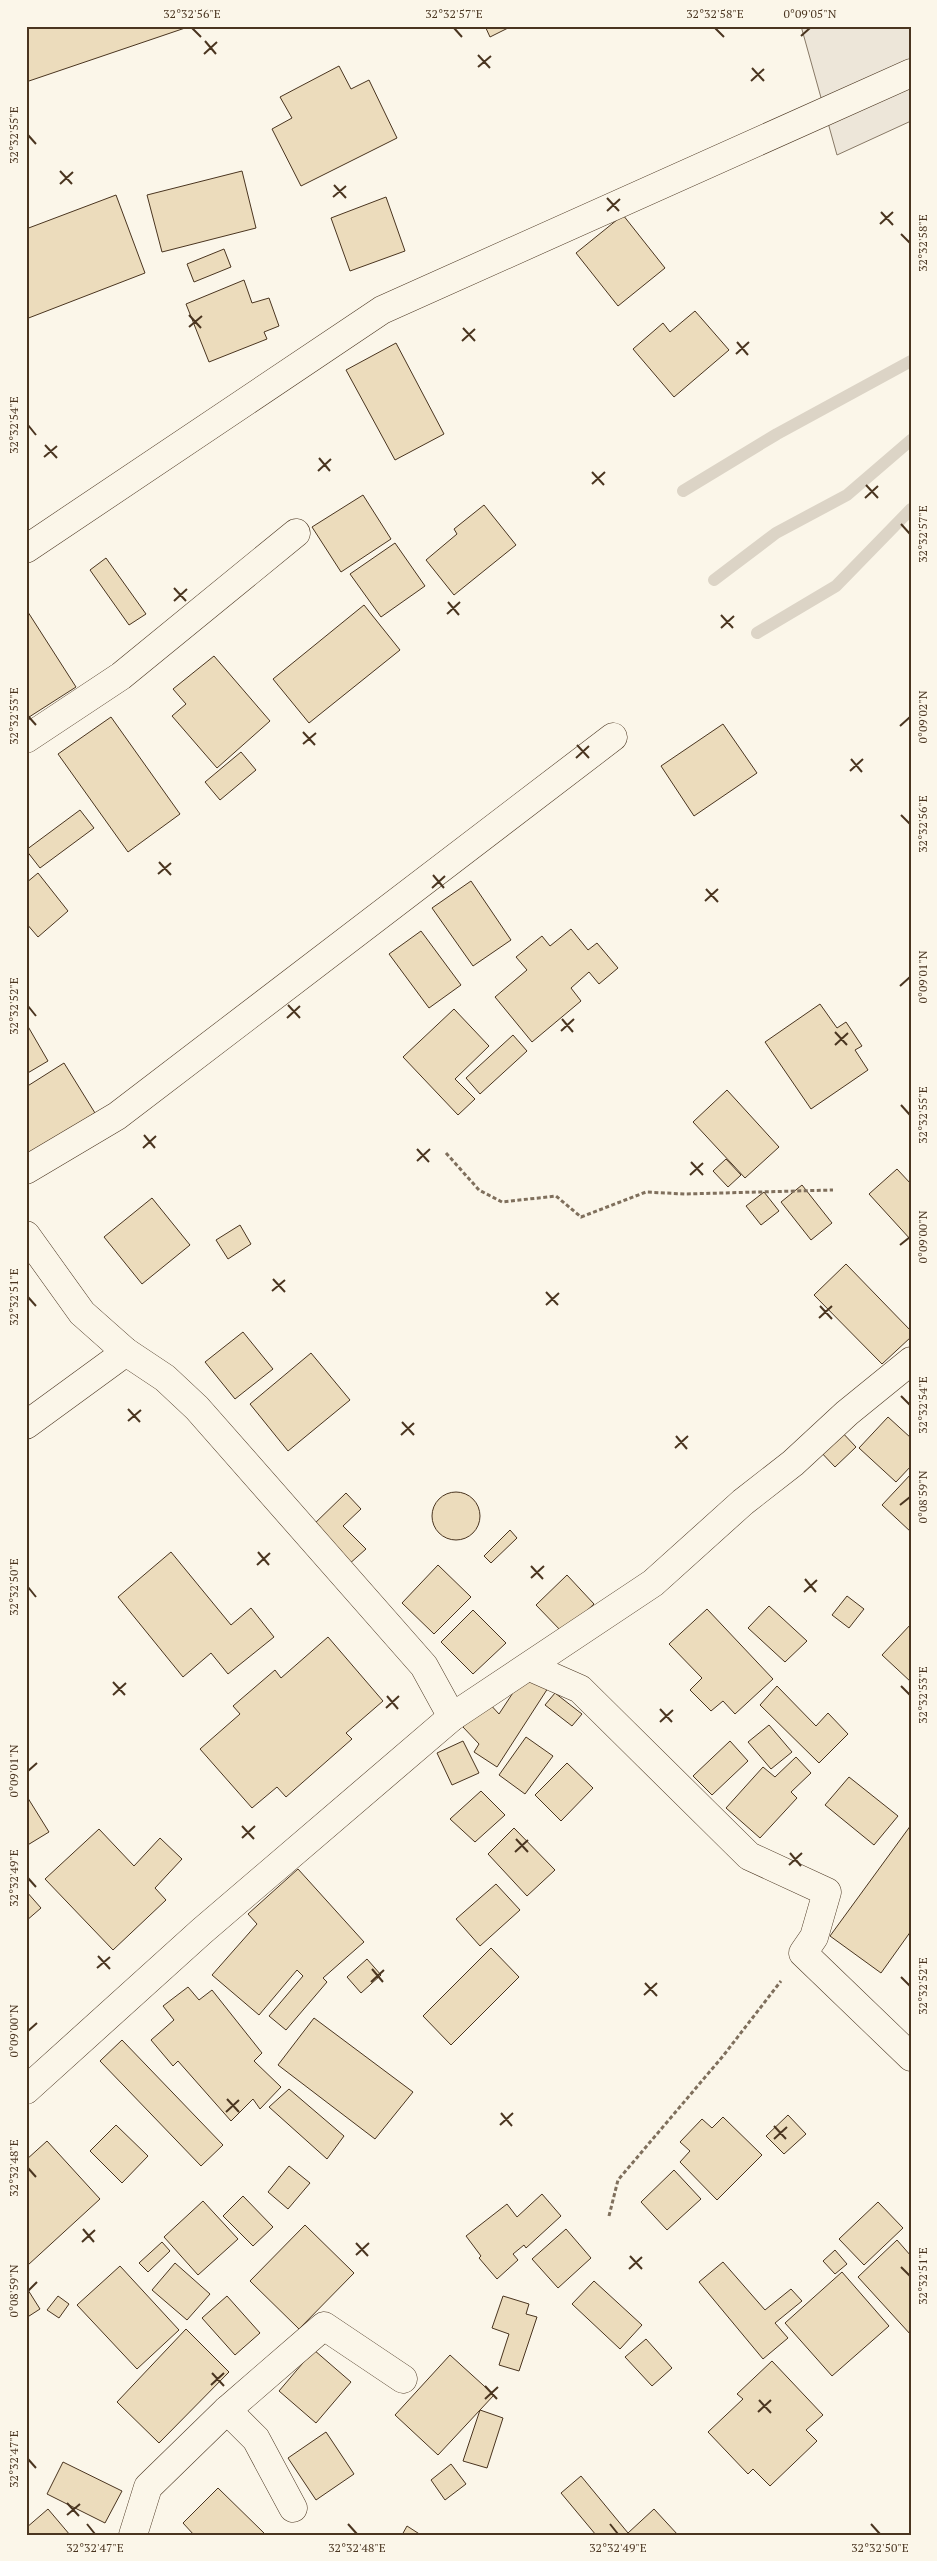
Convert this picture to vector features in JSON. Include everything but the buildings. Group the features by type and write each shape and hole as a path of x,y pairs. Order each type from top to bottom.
{"street":[{"path":"26,549 382,310 911,73"},
{"path":"26,739 120,676 296,533"},
{"path":"26,1170 117,1116 613,737"},
{"path":"26,1235 82,1313 126,1352 165,1378 197,1408 424,1666 452,1716"},
{"path":"26,1425 126,1352"},
{"path":"26,2090 202,1931 452,1716 530,1667 653,1583 743,1502 793,1463 847,1413 911,1361"},
{"path":"530,1667 580,1689 750,1856 827,1892 814,1937 803,1953 911,2057"},
{"path":"133,2535 148,2487 227,2410 324,2326 403,2379"},
{"path":"227,2410 256,2438 293,2508"}],"path":[{"path":"446,1152 480,1190 502,1202 556,1196 581,1217 646,1192 685,1194 832,1190"},
{"path":"609,2216 618,2180 723,2056 803,1953"}],"shaded area":[{"path":"801,26 911,26 911,121 837,155"}],"waterway":[{"path":"683,491 777,434 911,361"},
{"path":"714,580 776,533 847,495 911,440"},
{"path":"757,633 836,586 911,509"}]}
